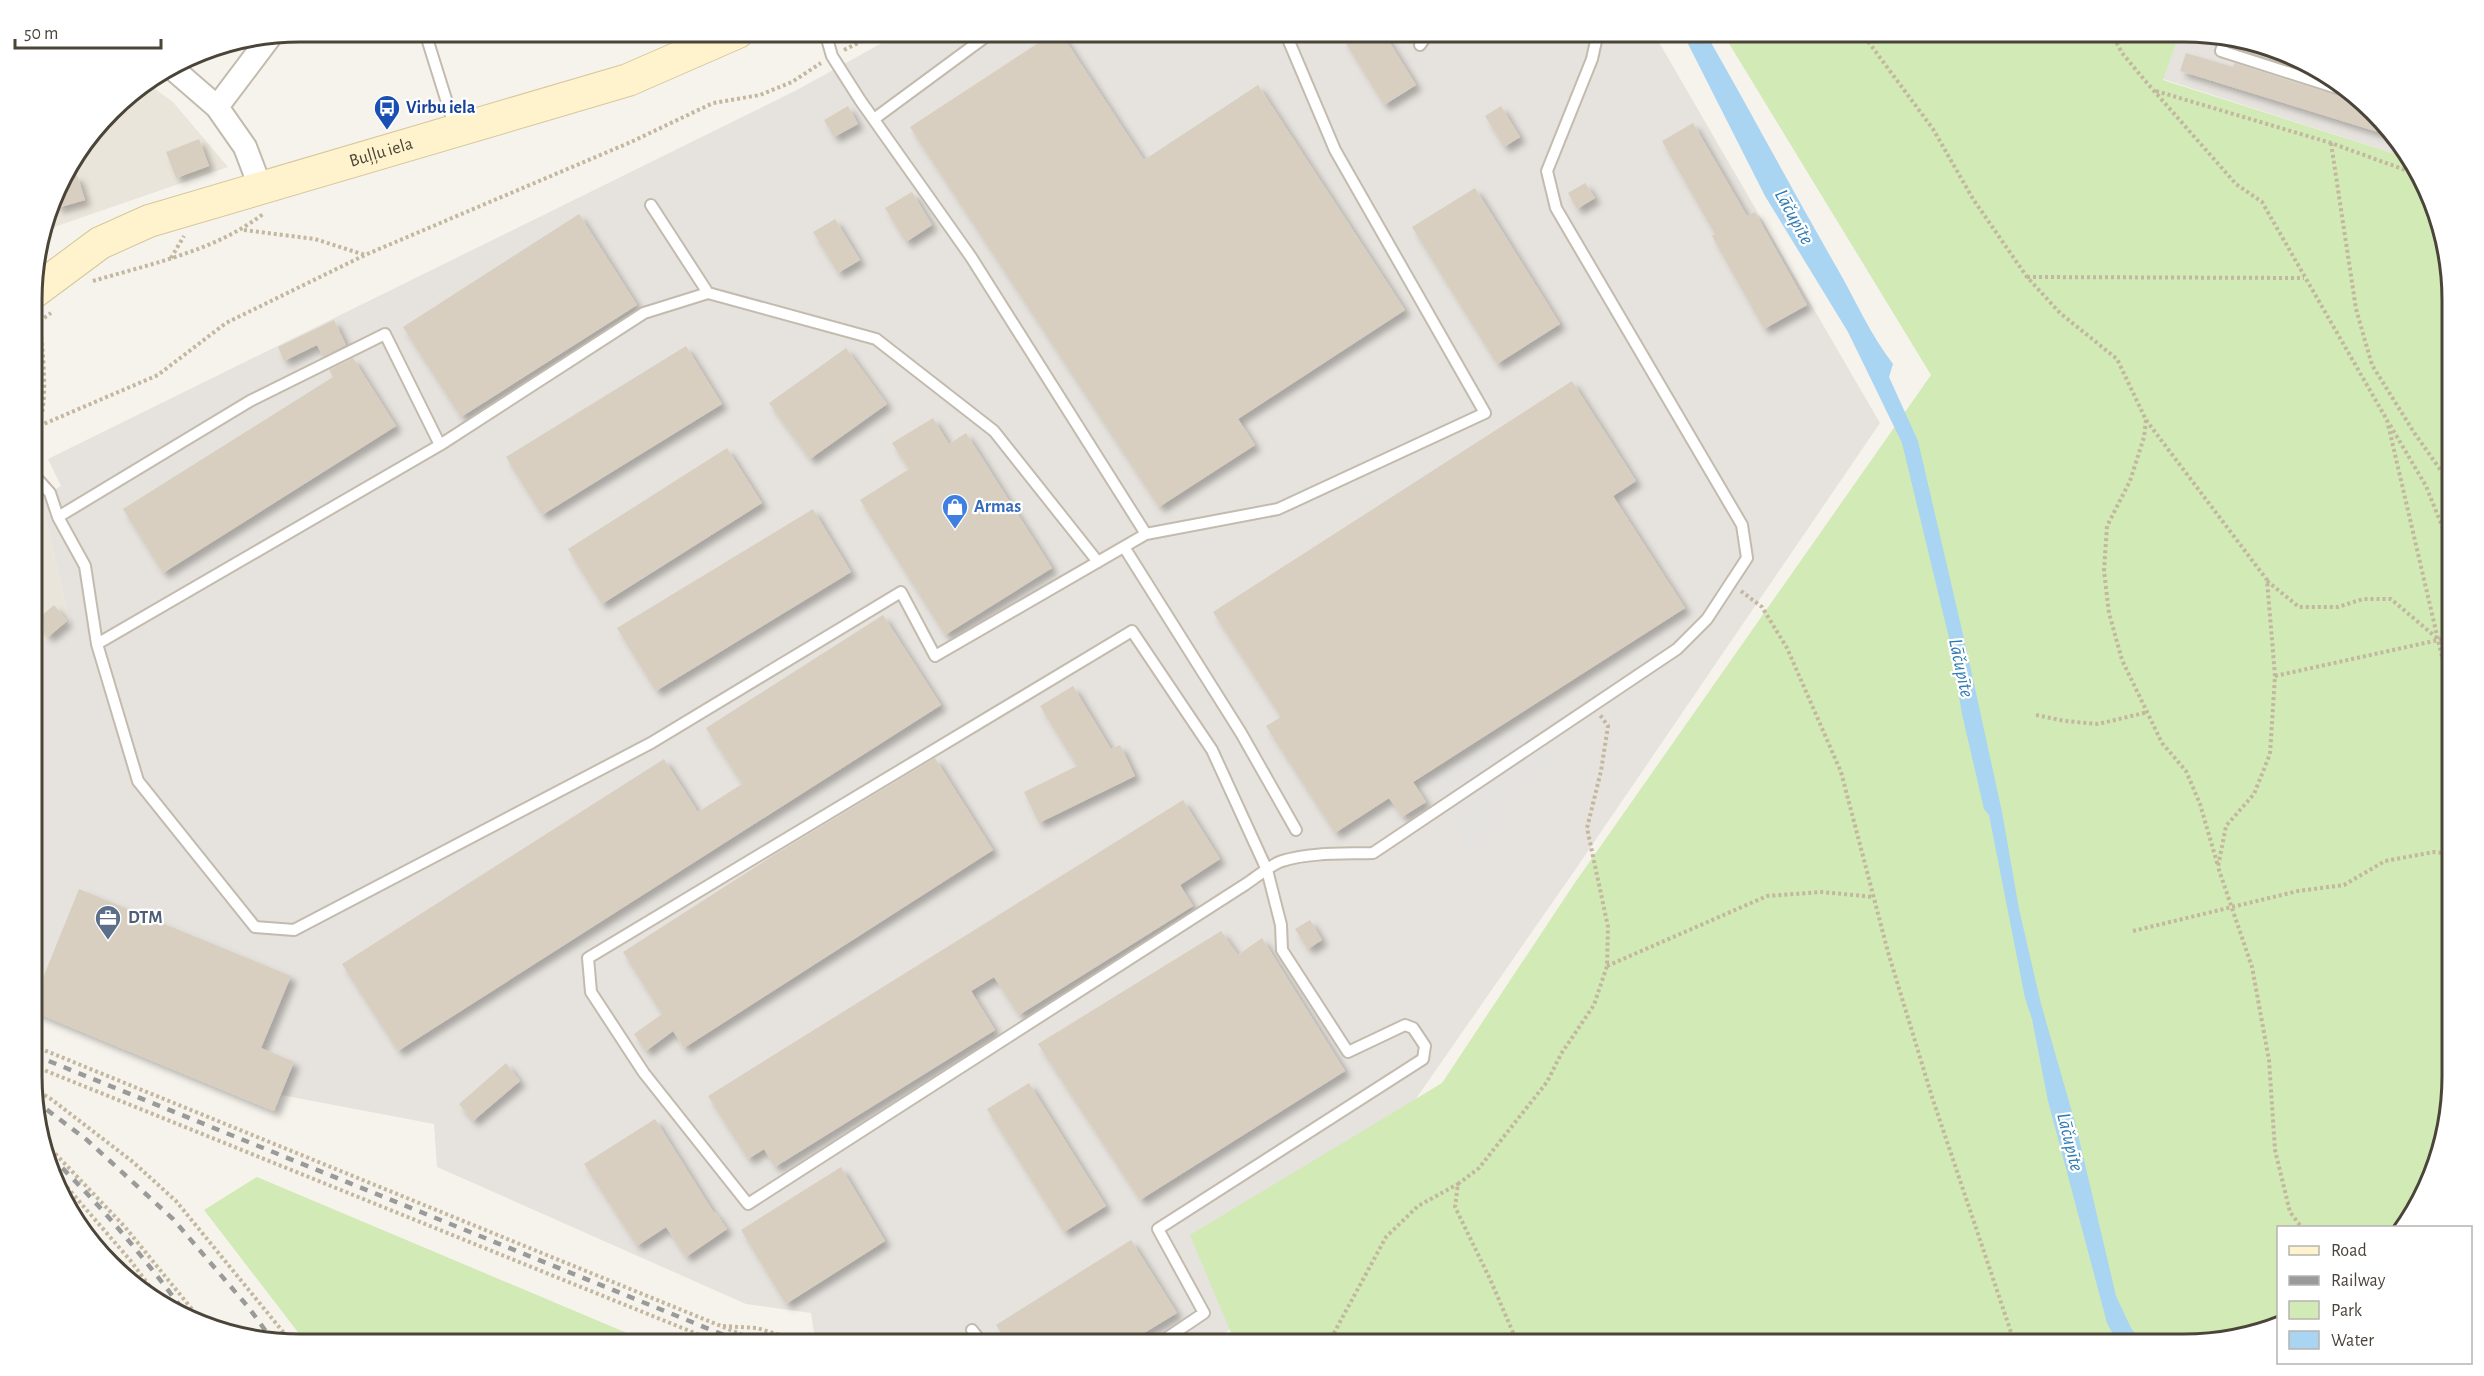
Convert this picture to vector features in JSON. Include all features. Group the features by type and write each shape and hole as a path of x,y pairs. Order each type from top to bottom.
{"street":[{"name":"Buļļu iela","path":"45,300 100,243 149,221 266,199 456,132 628,81 716,42"},
{"path":"217,107 263,45"},
{"path":"178,73 217,107 244,147 266,199"}],"lane":[{"path":"428,42 456,132"},
{"path":"828,42 832,56 971,257 1146,534"},
{"path":"874,119 978,42"},
{"path":"42,484 50,493 58,517 85,566 97,644 138,781 255,927 294,930 651,743 901,592 935,656 1146,534 1278,509 1485,413 1335,150 1290,42"},
{"path":"1173,1334 1204,1313 1158,1229 1423,1059 1425,1046 1413,1028 1405,1025 1348,1052 1282,950 1281,925 1267,870 1212,750 1132,631 588,958 591,992 657,1092 748,1204 1267,870 1281,861 1322,855 1373,853 1677,649 1707,619 1747,558 1742,525 1556,208 1547,171 1592,59 1596,42"},
{"path":"2223,45 2221,51 2323,84"},
{"path":"651,205 708,293"},
{"path":"97,644 440,445 644,313 708,293 876,339 994,431 1098,562"},
{"path":"58,517 250,401 385,334 440,445"},
{"path":"1124,547 1241,733 1296,830"},
{"path":"972,1330 975,1334"}],"path":[{"path":"42,425 158,375 226,323 365,255 632,142 713,103 760,94 792,82 832,56 860,42"},
{"path":"1868,42 1933,129 1973,199 2027,277 2060,313 2117,359 2146,420 2267,580 2299,607 2338,606 2363,599 2391,599 2438,639"},
{"path":"2116,42 2122,53 2236,184 2262,202 2426,486 2442,525"},
{"path":"2156,90 2331,143 2407,171"},
{"path":"2331,143 2356,309 2372,365 2415,434 2442,472"},
{"path":"243,230 266,199"},
{"path":"91,282 170,258 243,230 315,239 365,255"},
{"path":"2027,277 2305,278"},
{"path":"42,346 45,383 42,404"},
{"path":"2146,420 2144,437 2130,481 2107,526 2104,571 2109,613 2122,660 2162,743 2186,771 2200,804 2218,867 2233,906 2252,967 2269,1060 2276,1150 2290,1212 2301,1226"},
{"path":"2387,420 2442,656"},
{"path":"2218,867 2226,826 2254,794 2270,754 2275,676 2267,580"},
{"path":"1730,584 1762,607 1787,648 1841,772 1874,897 1932,1097 2012,1334"},
{"path":"2275,676 2442,638"},
{"path":"1333,1334 1386,1237 1418,1206 1458,1184 1479,1168 1547,1082 1561,1054 1594,1005 1607,966 1608,927 1587,828 1601,771 1608,726 1593,705"},
{"path":"2036,715 2098,724 2148,712"},
{"path":"2133,930 2298,891 2343,885 2385,861 2434,852 2442,853"},
{"path":"1607,966 1767,896 1822,892 1874,897"},
{"path":"42,1049 736,1334"},
{"path":"42,1068 697,1334"},
{"path":"43,1094 133,1162 176,1201 284,1333"},
{"path":"54,1152 125,1227 194,1310"},
{"path":"1458,1184 1455,1207 1514,1334"},
{"path":"69,1189 148,1284"},
{"path":"719,1326 757,1328 776,1334"}],"shaded area":[{"path":"884,42 1659,42 1880,423 1575,870 1274,1303 1223,1334 817,1334 814,1333 811,1313 746,1304 437,1167 434,1124 281,1095 274,1111 42,1015 42,642 70,624 42,502 42,497 61,486 48,459 795,91"},
{"path":"2176,42 2217,44 2267,56 2298,69 2341,95 2378,130 2396,154 2163,79"},
{"path":"154,88 173,102 228,167 57,226 52,230 69,186 95,143 130,106"},
{"path":"42,502 70,625 42,642"},
{"path":"1525,721 1555,763 1492,809 1504,827 1471,852 1427,780"}],"green space":[{"path":"1728,42 2176,42 2163,80 2396,154 2407,171 2422,202 2433,234 2440,267 2442,300 2442,1076 2440,1109 2428,1159 2415,1190 2394,1226 2277,1226 2277,1316 2217,1332 2184,1334 1230,1334 1190,1235 1442,1083 1574,884 1931,375"},
{"path":"257,1177 629,1334 299,1334 204,1210"}],"water":[{"name":"Lāčupīte","path":"1687,42 1711,42 1870,329 1893,364 1889,377 1918,441 1968,656 2002,812 2019,909 2041,1004 2076,1126 2116,1296 2136,1334 2113,1334 2107,1323 2048,1101 1989,815 1984,809 1962,714 1950,642 1902,443 1848,332 1765,196"}],"building":[{"path":"1040,42 1067,42 1144,160 1258,85 1405,310 1238,419 1255,445 1159,507 910,127"},
{"path":"1345,42 1389,42 1416,85 1384,105"},
{"path":"2238,49 2267,56 2286,64"},
{"path":"2186,53 2233,67 2234,63 2341,95 2380,133 2180,71"},
{"path":"848,106 858,124 834,137 824,120"},
{"path":"1501,106 1520,137 1504,147 1485,116"},
{"path":"1693,123 1747,216 1755,212 1807,305 1764,329 1712,236 1715,234 1662,141"},
{"path":"199,139 209,166 176,178 166,152"},
{"path":"77,175 85,200 60,207 69,186"},
{"path":"1585,183 1595,198 1577,209 1568,193"},
{"path":"1475,188 1560,324 1497,364 1412,227"},
{"path":"912,192 932,225 906,242 885,208"},
{"path":"579,214 637,305 461,417 403,327"},
{"path":"835,219 860,260 838,273 813,232"},
{"path":"334,320 346,345 323,357 317,345 284,361 278,347"},
{"path":"686,346 722,404 542,515 506,457"},
{"path":"846,348 887,404 810,459 769,403"},
{"path":"353,358 396,426 163,573 123,509 333,377 329,370"},
{"path":"1572,381 1636,481 1613,496 1685,608 1413,782 1426,802 1402,817 1389,798 1335,833 1266,726 1281,717 1213,612"},
{"path":"933,418 949,444 966,433 1052,568 945,635 860,500 909,469 892,443"},
{"path":"727,448 762,503 602,604 568,549"},
{"path":"813,509 851,572 656,691 617,628"},
{"path":"54,605 67,621 48,637 42,630 42,615"},
{"path":"883,615 941,705 398,1051 342,964 664,759 698,812 742,784 706,728"},
{"path":"1073,686 1111,749 1120,745 1135,776 1039,823 1024,792 1077,766 1040,706"},
{"path":"935,758 993,850 684,1048 673,1031 646,1051 634,1034 662,1014 623,952 774,855"},
{"path":"1183,800 1220,859 1180,885 1193,906 1019,1015 994,977 971,991 995,1030 775,1167 764,1149 748,1159 708,1096"},
{"path":"79,889 291,976 261,1048 294,1062 274,1111 42,1015 42,980"},
{"path":"1310,920 1322,940 1308,949 1295,929"},
{"path":"1221,931 1238,955 1262,938 1345,1071 1140,1200 1038,1044"},
{"path":"506,1063 520,1081 473,1121 459,1104"},
{"path":"1029,1083 1106,1206 1064,1232 987,1109"},
{"path":"655,1119 714,1213 727,1229 686,1257 666,1227 637,1246 584,1164"},
{"path":"841,1167 885,1241 786,1304 741,1230"},
{"path":"1131,1240 1177,1313 1142,1334 1002,1334 996,1325"}],"railway":[{"path":"42,1058 721,1334"},
{"path":"44,1107 87,1140 173,1219 249,1308 266,1332"},
{"path":"58,1164 123,1235 177,1302"}],"place":[{"name":"Virbu iela","path":"387,131"},
{"name":"Armas","path":"955,530"},
{"name":"DTM","path":"108,941"}]}
